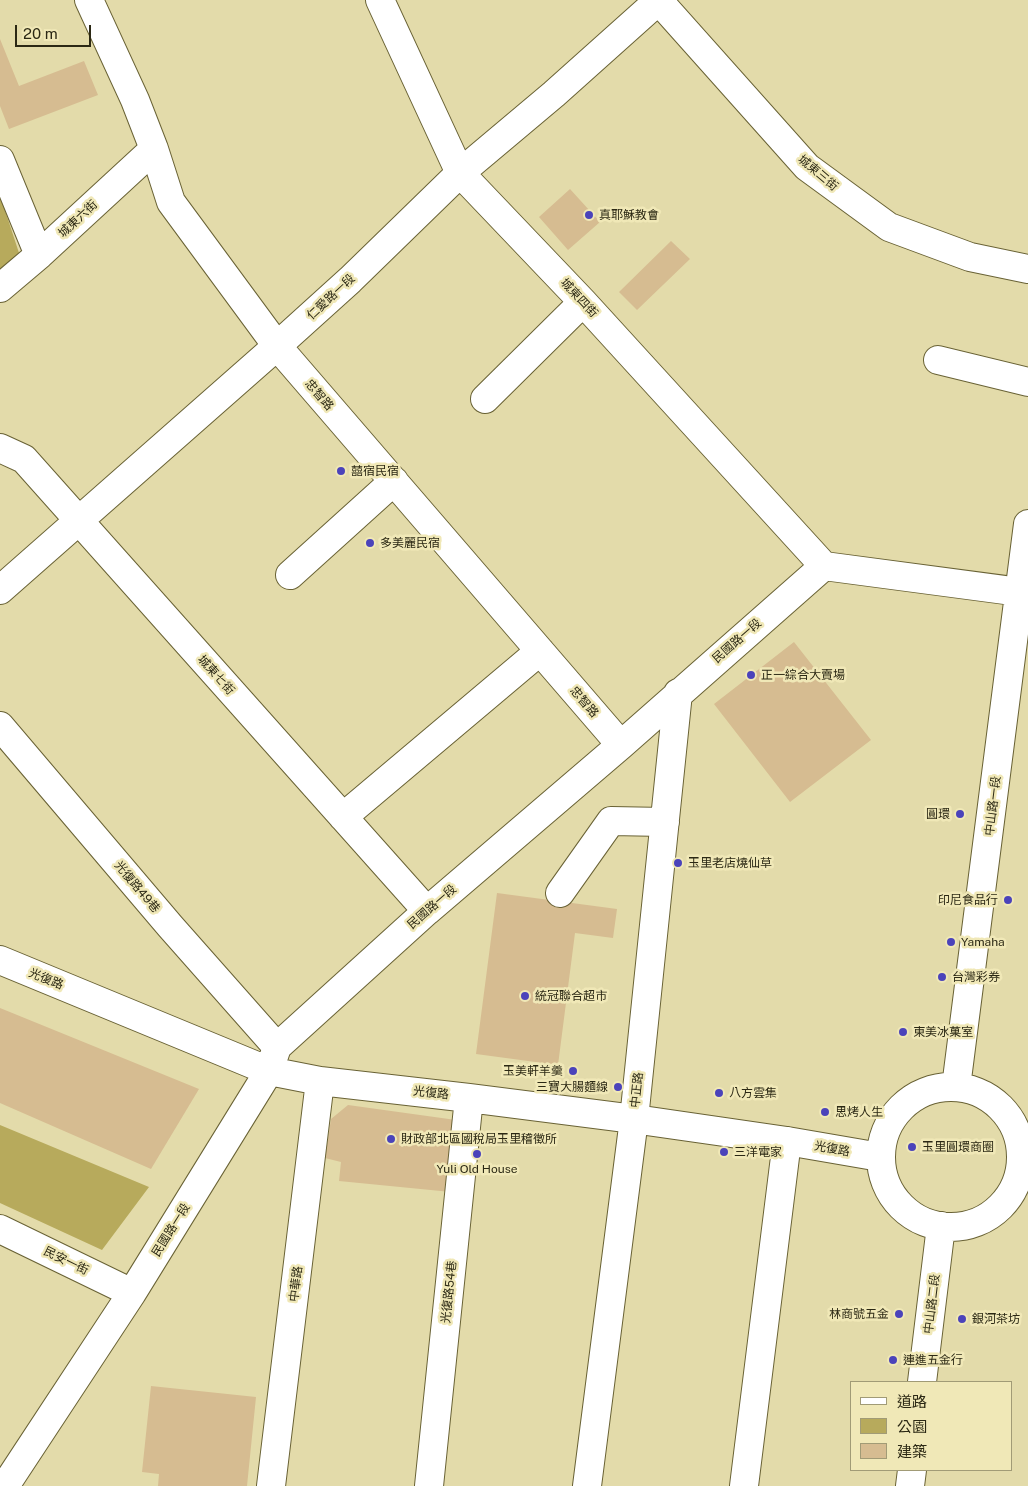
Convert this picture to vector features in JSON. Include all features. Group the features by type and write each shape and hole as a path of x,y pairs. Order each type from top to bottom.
{"street":[{"name":"忠智路","path":"89,0 135,100 154,149 171,202 278,346 621,745"},
{"name":"城東四街","path":"380,0 460,173 583,302 824,566"},
{"name":"仁愛路一段","path":"0,590 278,346 350,280 460,173 554,94 658,0"},
{"name":"城東三街","path":"658,0 807,167 889,227 970,257 1028,269"},
{"name":"城東六街","path":"0,288 39,255 154,149"},
{"path":"0,160 39,255"},
{"path":"485,399 583,302"},
{"path":"938,360 1028,382"},
{"name":"城東七街","path":"0,448 24,459 426,911"},
{"path":"290,575 394,481"},
{"name":"中山路一段","path":"956,1087 1024,592 1028,524"},
{"path":"824,566 1024,592"},
{"name":"民國路一段","path":"5,1486 132,1293 273,1059 426,911 621,745 824,566"},
{"path":"343,817 540,652"},
{"name":"中正路","path":"587,1486 634,1119 678,693"},
{"name":"光復路49巷","path":"0,726 170,926 273,1059"},
{"path":"560,893 611,821 665,822"},
{"name":"光復路","path":"0,960 273,1059 320,1081 634,1119 787,1141 880,1157"},
{"name":"中華路","path":"271,1486 320,1081"},
{"path":"938,1087 956,1087 984,1094 1003,1109 1016,1129 1026,1166 1010,1196 993,1214 972,1224 949,1228 926,1223 906,1212 891,1194 882,1174 880,1151 886,1128 898,1109 916,1095 938,1087"},
{"name":"光復路54巷","path":"429,1486 470,1098"},
{"path":"744,1486 787,1141"},
{"name":"中山路二段","path":"922,1381 941,1226"},
{"name":"民安一街","path":"0,1229 132,1293"},
{"path":"910,1486 912,1471"}],"green space":[{"path":"0,195 20,256 0,276"},
{"path":"0,1125 149,1187 102,1250 0,1203"}],"building":[{"path":"0,39 19,86 84,61 98,95 9,129 0,106"},
{"path":"570,189 600,222 568,250 539,217"},
{"path":"671,241 690,259 637,310 619,292"},
{"path":"794,642 871,740 790,802 714,704"},
{"name":"統冠聯合超市","path":"497,893 617,909 613,938 575,933 558,1065 476,1054"},
{"path":"0,1008 199,1089 151,1169 0,1103"},
{"name":"財政部北區國稅局玉里稽徵所","path":"348,1105 456,1120 451,1192 339,1181 341,1162 325,1158 331,1119"},
{"path":"151,1386 256,1397 247,1486 158,1486 159,1474 142,1472"}],"place":[{"name":"真耶穌教會","path":"589,215"},
{"name":"囍宿民宿","path":"341,471"},
{"name":"多美麗民宿","path":"370,543"},
{"name":"正一綜合大賣場","path":"751,675"},
{"name":"圓環","path":"960,814"},
{"name":"玉里老店燒仙草","path":"678,863"},
{"name":"印尼食品行","path":"1008,900"},
{"name":"Yamaha","path":"951,942"},
{"name":"台灣彩券","path":"942,977"},
{"name":"統冠聯合超市","path":"525,996"},
{"name":"東美冰菓室","path":"903,1032"},
{"name":"玉美軒羊羹","path":"573,1071"},
{"name":"三寶大腸麵線","path":"618,1087"},
{"name":"八方雲集","path":"719,1093"},
{"name":"思烤人生","path":"825,1112"},
{"name":"財政部北區國稅局玉里稽徵所","path":"391,1139"},
{"name":"玉里圓環商圈","path":"912,1147"},
{"name":"三洋電家","path":"724,1152"},
{"name":"Yuli Old House","path":"477,1154"},
{"name":"林商號五金","path":"899,1314"},
{"name":"銀河茶坊","path":"962,1319"},
{"name":"連進五金行","path":"893,1360"}]}
